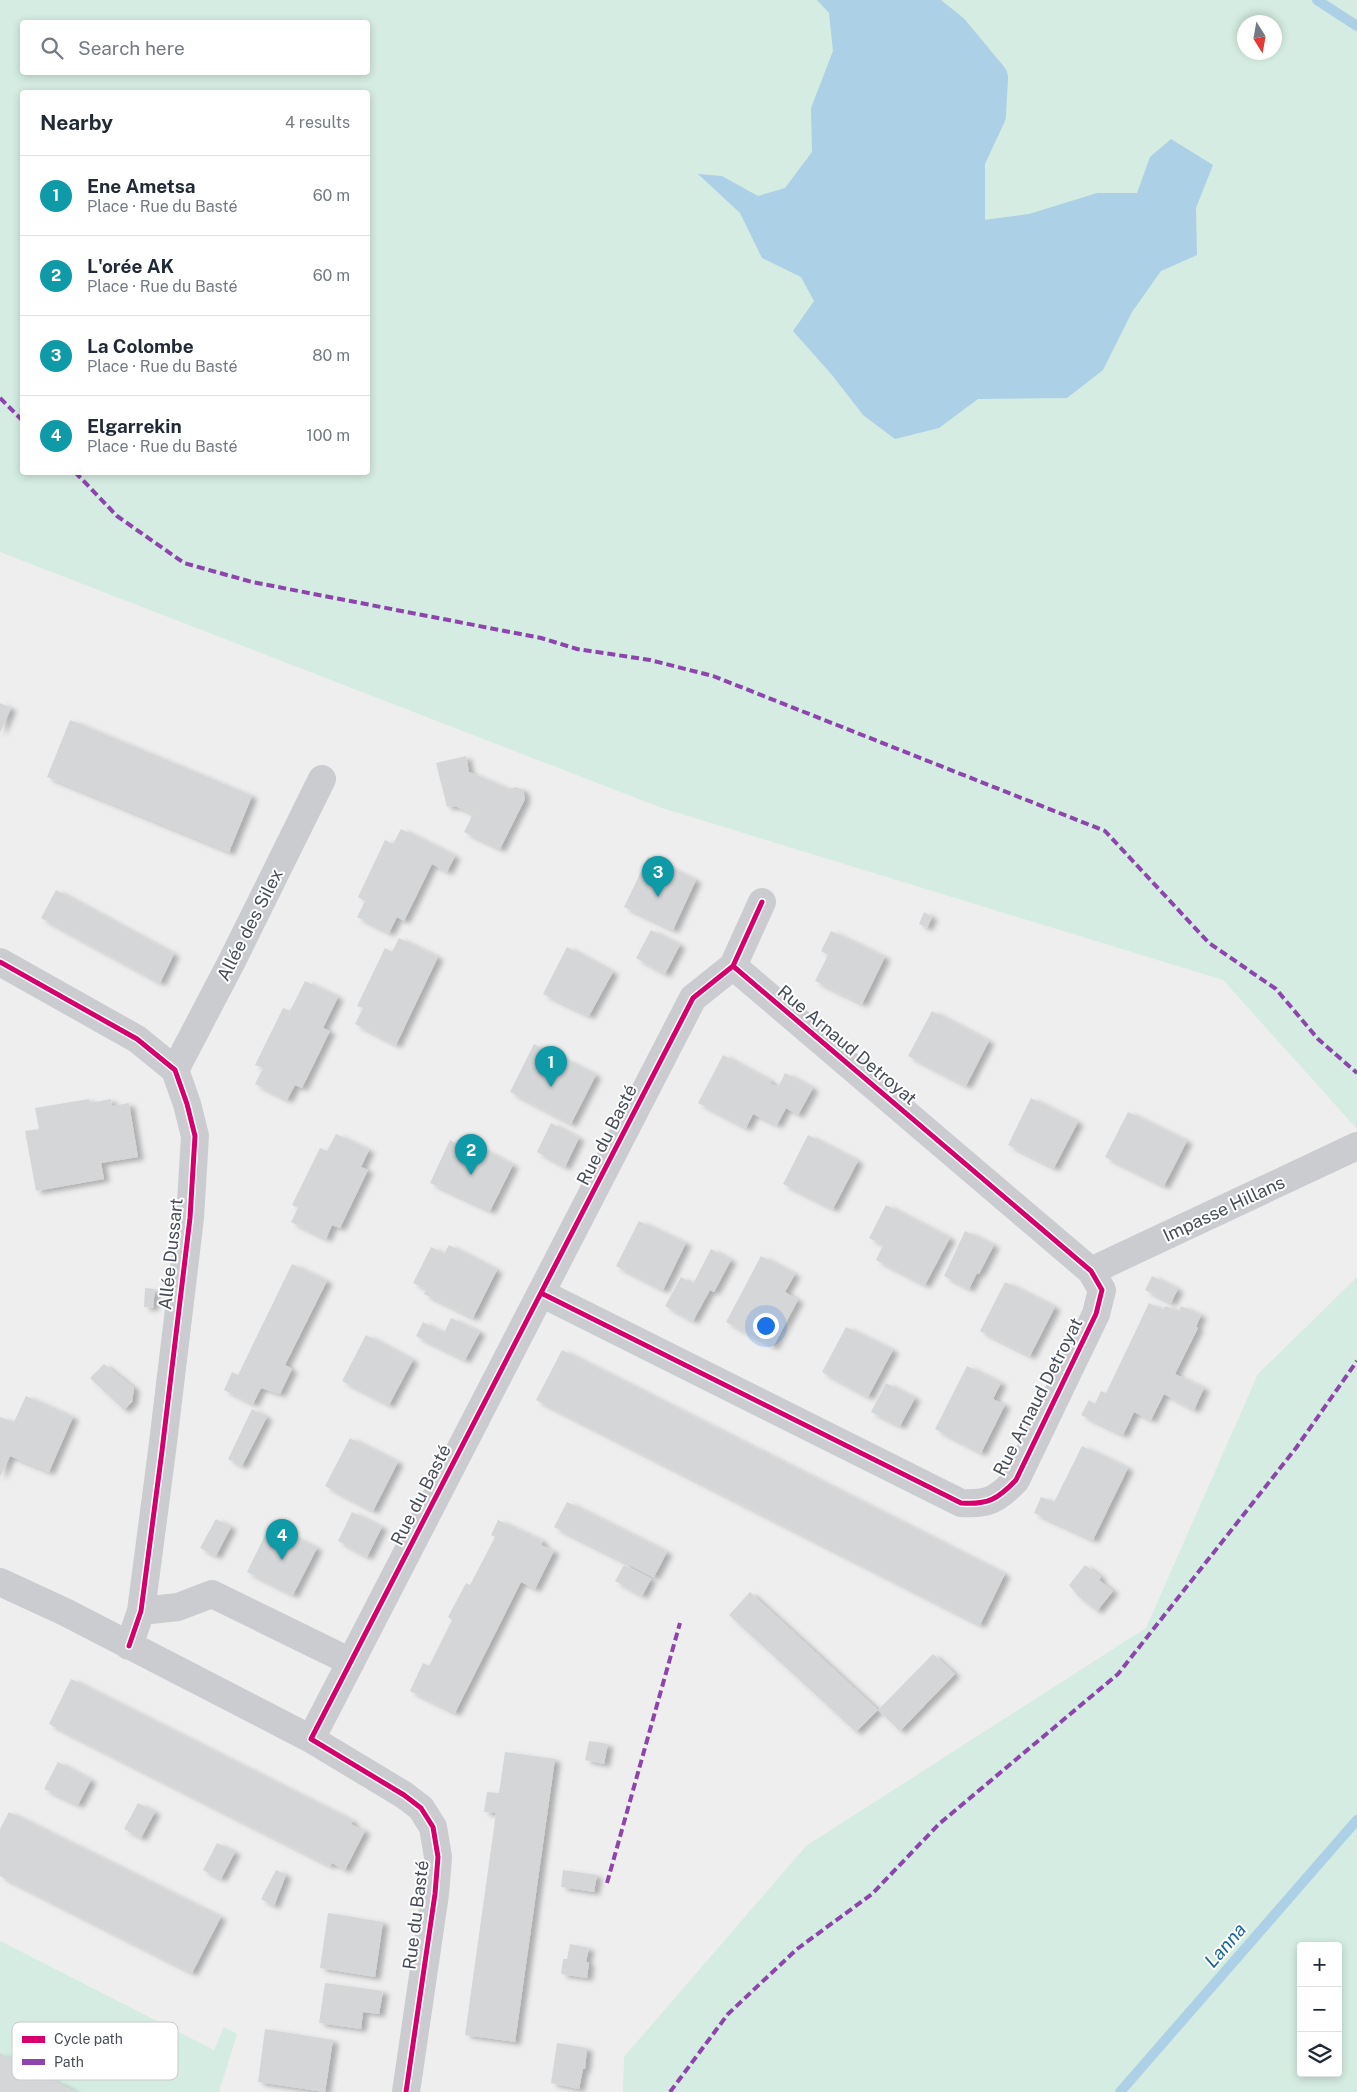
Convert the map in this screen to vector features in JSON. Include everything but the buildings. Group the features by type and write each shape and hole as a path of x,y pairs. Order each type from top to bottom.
{"street":[{"name":"Allée des Silex","path":"175,1070 232,961 322,779"},
{"name":"Rue du Basté","path":"312,1739 693,998 733,966 762,902"},
{"path":"0,962 137,1039 175,1070"},
{"name":"Rue Arnaud Detroyat","path":"540,1293 961,1504 980,1505 1001,1496 1016,1480 1096,1314 1102,1290 1092,1271 733,966"},
{"name":"Allée Dussart","path":"129,1646 141,1611 190,1218 195,1136 187,1104 175,1070"},
{"name":"Impasse Hillans","path":"1092,1271 1357,1146"},
{"name":"Rue du Basté","path":"0,1582 65,1612 312,1739 404,1795 421,1808 433,1827 438,1857 435,1894 406,2092"},
{"path":"141,1611 178,1607 212,1594 351,1662"}],"green space":[{"path":"0,0 1357,0 1357,1129 1223,980 662,808 0,552"},
{"path":"1357,1277 1357,2092 623,2092 624,2057 806,1846 1146,1628 1258,1374"},
{"path":"0,1941 159,2022 12,2022 12,2060 0,2054"},
{"path":"224,2027 237,2034 219,2092 75,2092 51,2080 178,2080 178,2032 214,2050"}],"water":[{"path":"817,0 912,0 951,31 990,78 988,115 967,160 968,222 1029,214 1097,193 1137,193 1150,157 1171,139 1213,165 1196,208 1197,255 1161,271 1132,312 1103,370 1067,398 978,399 939,428 895,439 863,415 832,375 793,331 814,301 801,277 762,258 740,213 698,174 722,176 758,196 785,188 812,152 811,108 833,51 829,13"}],"waterway":[{"path":"912,0 951,31 990,78 988,115 967,160 967,222"},
{"path":"1317,0 1357,26"},
{"name":"Lanna","path":"1120,2092 1357,1820"}],"marked path":[{"path":"0,398 20,418"},
{"path":"78,475 117,516 184,563 252,582 541,638 577,649 650,660 713,676 1105,831 1209,943 1276,989 1318,1039 1357,1073"},
{"path":"670,2092 728,2014 797,1949 872,1894 939,1824 1118,1674 1296,1448 1357,1361"},
{"path":"607,1883 680,1623"}],"cycle path":[{"path":"406,2092 435,1894 438,1857 433,1827 421,1808 404,1795 311,1739 693,998 733,966 762,902"},
{"path":"0,962 137,1039 175,1070 187,1104 195,1136 190,1218 162,1451 141,1611 129,1646"},
{"path":"541,1293 961,1503 986,1502 1004,1492 1016,1480 1096,1314 1102,1290 1091,1271 733,966"}],"place":[{"name":"La Colombe","path":"658,897"},
{"name":"Ene Ametsa","path":"551,1087"},
{"name":"L'orée AK","path":"471,1175"},
{"name":"Elgarrekin","path":"282,1560"}]}
